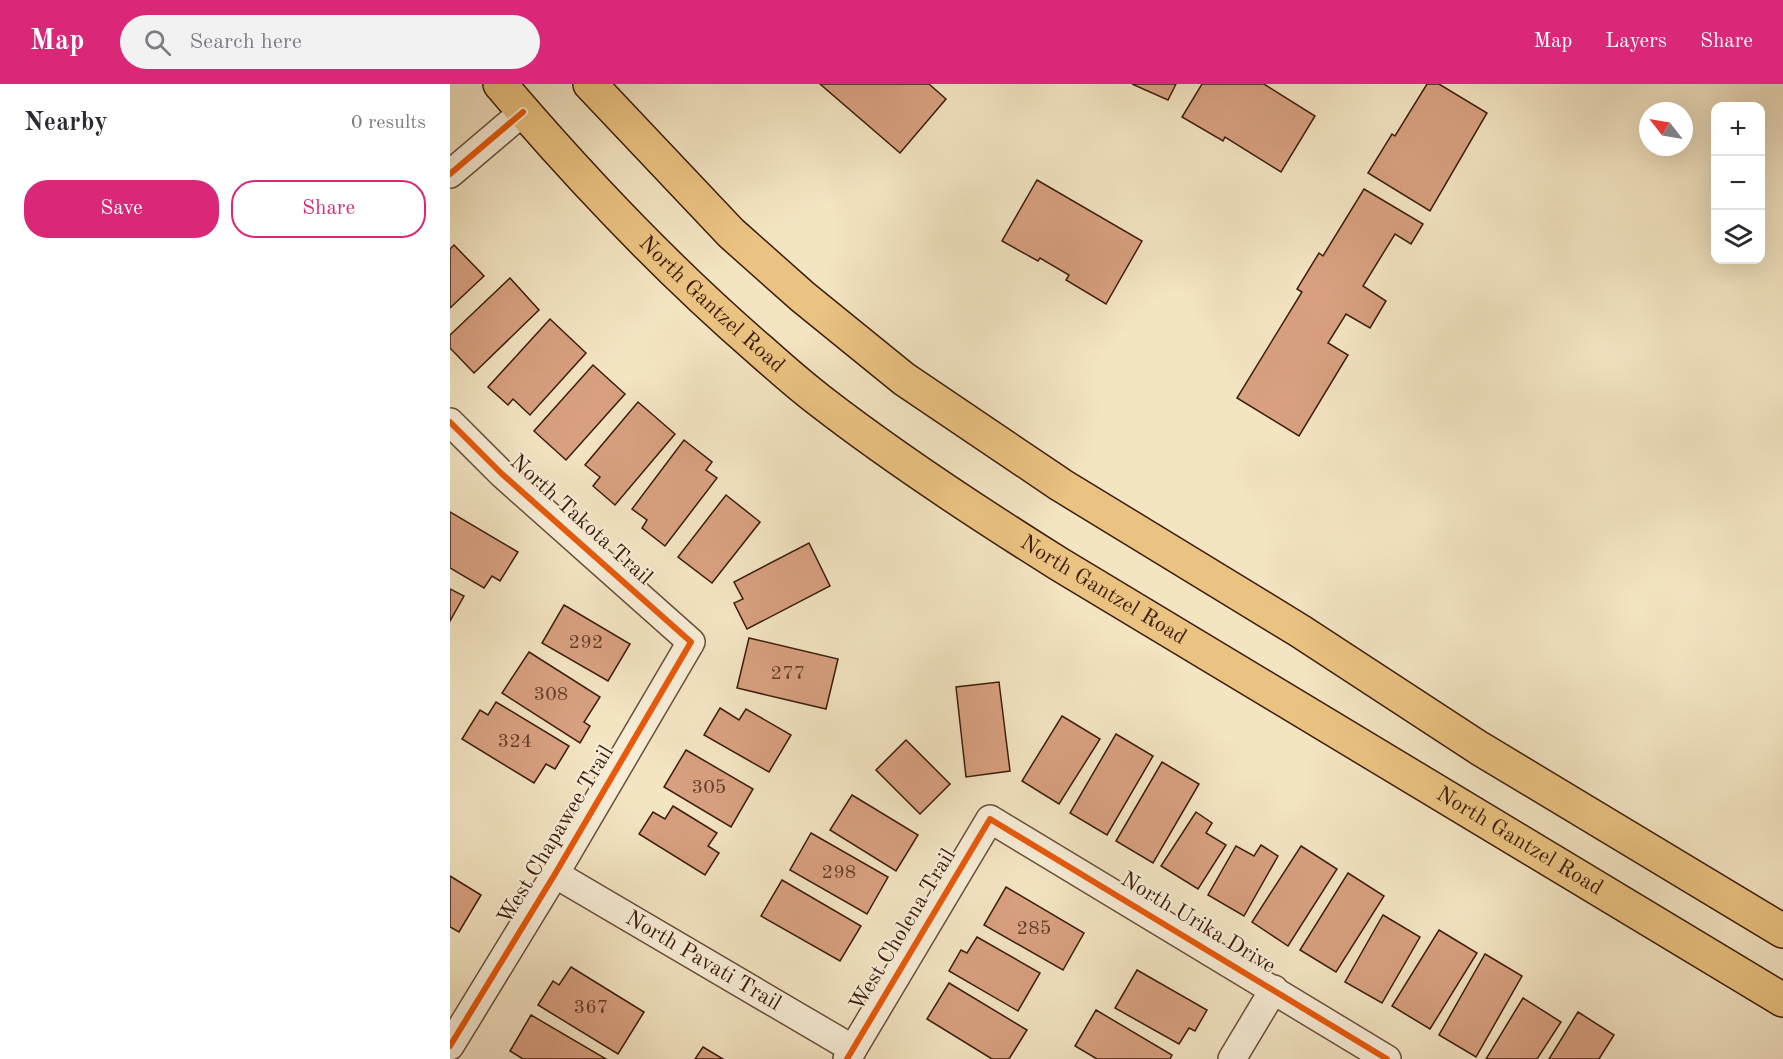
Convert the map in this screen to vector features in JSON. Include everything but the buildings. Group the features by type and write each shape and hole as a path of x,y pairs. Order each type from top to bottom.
{"main road":[{"name":"North Gantzel Road","path":"500,84 591,189 694,292 817,399 898,459 982,516 1059,564 1783,1000"},
{"path":"590,84 731,233 803,297 904,379 1061,485 1300,631 1479,748 1783,931"}],"street":[{"path":"450,174 523,112"},
{"name":"North Takota Trail","path":"450,422 502,474 691,642"},
{"name":"West Chapawee Trail","path":"450,1046 555,874 691,642"},
{"name":"North Urika Drive","path":"990,819 1387,1059"},
{"name":"West Cholena Trail","path":"850,1054 990,819"},
{"name":"North Pavati Trail","path":"555,874 850,1054"},
{"path":"1232,1059 1274,989"}],"cycle path":[{"path":"450,174 523,112"},
{"path":"450,422 502,474 691,642 555,874 450,1046"},
{"path":"847,1059 990,819 1387,1059"}]}
